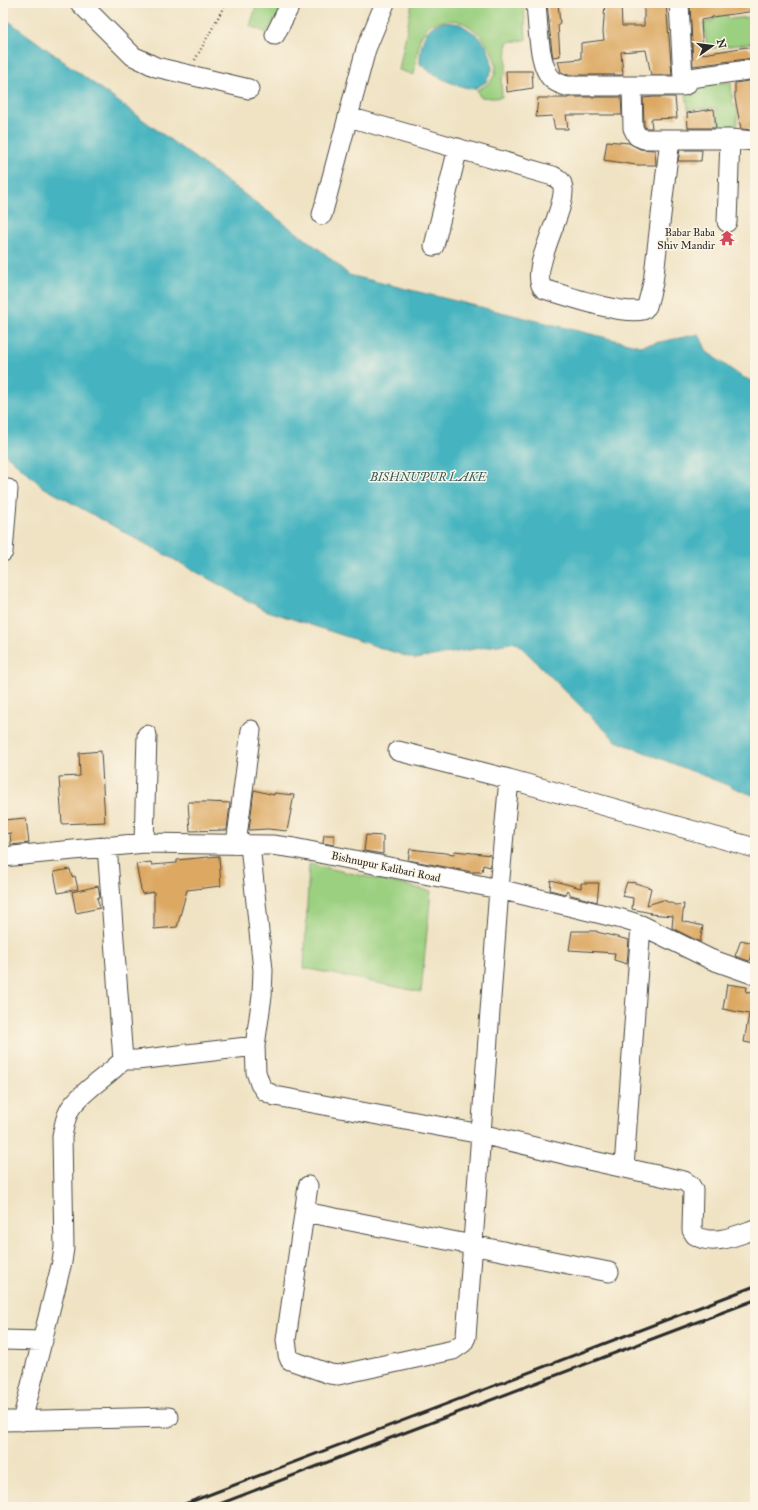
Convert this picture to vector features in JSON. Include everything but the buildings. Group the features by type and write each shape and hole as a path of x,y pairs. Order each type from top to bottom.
{"street":[{"path":"80,3 133,56 156,66 249,89"},
{"path":"275,35 292,3"},
{"path":"322,215 366,49 385,3"},
{"path":"536,3 540,50 550,78 557,83 566,86 683,86 686,81 679,3"},
{"path":"686,81 755,69"},
{"path":"632,86 634,128 637,136 644,139 730,139 755,141"},
{"path":"349,117 553,176 562,183 564,191 562,202 548,240 539,277 540,285 544,289 585,301 628,311 643,310 646,306 653,283 670,139"},
{"path":"727,222 730,139"},
{"path":"434,246 458,148"},
{"path":"3,552 8,489"},
{"path":"251,730 243,844 263,970 262,996 255,1046 256,1072 260,1084 265,1091 275,1096 481,1134 684,1181 690,1184 693,1190 692,1230 698,1237 716,1240 730,1238 755,1229"},
{"path":"144,842 147,735"},
{"path":"398,751 508,779 755,848"},
{"path":"308,1186 286,1340 286,1349 290,1360 330,1374 338,1375 453,1350 463,1343 466,1336 498,889 508,779"},
{"name":"Bishnupur Kalibari Road","path":"3,857 144,842 243,844 294,848 498,889 622,919 641,925 710,960 755,975"},
{"path":"107,846 124,1060"},
{"path":"624,1168 641,925"},
{"path":"22,1421 59,1278 64,1248 62,1136 66,1118 72,1106 124,1060 137,1060 255,1046"},
{"path":"305,1212 609,1272"},
{"path":"3,1340 43,1341"},
{"path":"3,1421 170,1417"}],"path":[{"path":"189,75 196,58 226,3"}],"green space":[{"path":"241,3 285,3 267,33 250,26 256,7"},
{"path":"412,3 524,4 526,40 507,42 506,71 501,81 502,97 480,97 477,90 488,83 495,73 496,66 494,58 491,50 481,36 468,25 461,22 453,20 430,24 420,38 414,75 399,70"},
{"path":"714,3 725,3 728,19 750,17 752,43 707,49 704,23 714,20"},
{"path":"731,82 733,105 737,106 737,142 719,142 716,108 688,109 685,86"},
{"path":"309,864 431,891 421,992 304,968"}],"water":[{"name":"BISHNUPUR LAKE","path":"3,17 323,252 349,275 640,346 699,334 707,352 742,377 755,382 755,796 616,741 516,642 415,659 265,610 43,487 3,452"},
{"path":"445,22 460,24 477,35 486,45 491,58 492,70 486,82 474,89 459,86 446,80 420,64 421,49 426,34 433,26"}],"railway":[{"path":"177,1507 755,1286"},
{"path":"212,1507 755,1300"}],"place":[{"name":"Babar Baba Shiv Mandir","path":"727,238"}]}
